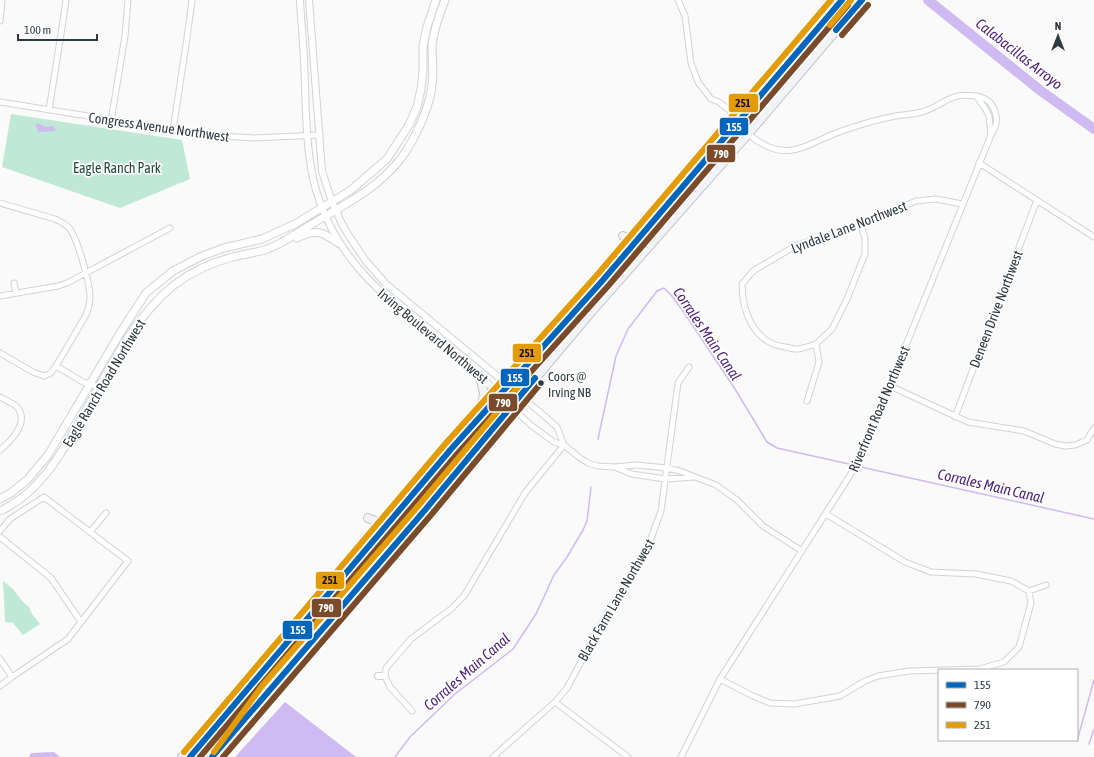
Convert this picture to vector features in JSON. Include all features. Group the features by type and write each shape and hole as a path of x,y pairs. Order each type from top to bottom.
{"highway":[{"path":"221,757 268,691"},
{"path":"183,757 212,731"}],"main road":[{"name":"Eagle Ranch Road Northwest","path":"0,499 11,493 28,479 48,455 122,330 146,293 173,271 212,252 256,241 275,234 352,190 387,159 409,125 417,107 421,89 423,47 427,27 436,0"},
{"name":"Eagle Ranch Road Northwest","path":"0,511 21,498 38,483 56,461 130,335 153,305 175,285 192,274 218,262 275,246 368,190 383,178 402,157 415,136 424,117 432,85 432,44 437,21 446,0"},
{"path":"190,757 452,448 603,280 842,0"},
{"path":"212,757 520,395 748,134 862,0"},
{"path":"748,134 745,124 747,118 806,47 817,29"},
{"path":"687,203 687,190 732,136 737,129 738,123"},
{"path":"254,252 270,252 305,234 312,232 325,234 340,244"},
{"path":"623,236 635,242"},
{"path":"608,293 615,275 634,248 635,242"},
{"path":"452,448 453,438 476,414 483,401 484,393 480,376"},
{"path":"328,621 339,598 386,541 388,533 385,528 373,519 368,518"}],"street":[{"path":"0,21 2,0"},
{"path":"49,110 66,0"},
{"path":"111,120 125,36 128,0"},
{"path":"173,130 192,0"},
{"name":"Irving Boulevard Northwest","path":"300,0 308,136 313,178 325,216 340,244 357,268 375,287 480,376 532,426 554,442 564,445"},
{"name":"Irving Boulevard Northwest","path":"309,0 322,171 335,211 348,236 386,284 557,427 564,445"},
{"path":"678,0 686,21 693,69 701,87 711,100 719,102 729,110 738,123"},
{"path":"748,134 761,144 770,148 791,150 801,148 860,125 883,119 923,112 956,96 966,95 976,96 987,112 990,121 991,135"},
{"name":"Riverfront Road Northwest","path":"681,757 720,678 854,469 890,386 979,163 996,127 996,115 992,106 984,97 976,96"},
{"name":"Congress Avenue Northwest","path":"0,102 173,130 235,138 273,138 320,135"},
{"path":"979,163 1094,237"},
{"name":"Lyndale Lane Northwest","path":"816,344 797,349 776,346 762,338 751,325 742,297 742,284 753,271 797,245 861,225 916,201 936,199 962,204"},
{"name":"Deneen Drive Northwest","path":"956,418 1037,200"},
{"path":"0,203 63,223 71,230 89,286 89,307 86,315 51,373 44,376 33,372 0,353"},
{"path":"807,401 819,362 816,344 832,330 847,299 865,254 865,239 861,225"},
{"path":"0,296 58,286 67,283 170,228"},
{"path":"14,283 16,293"},
{"path":"56,366 84,382 99,387"},
{"name":"Black Farm Lane Northwest","path":"493,757 555,702 567,688 611,606 645,555 661,511 678,383 689,367"},
{"path":"890,386 956,418 968,422 1024,431 1055,444 1075,446 1087,440 1094,428"},
{"path":"0,450 16,433 22,419 20,412 16,407 2,398"},
{"path":"412,711 390,687 385,676 388,664 411,639 450,610 464,596 525,493 564,445 588,463 598,466 614,467 636,465 667,468 680,470 696,477 716,486 728,494 763,526 802,551"},
{"path":"614,467 632,474 666,479 696,477"},
{"path":"0,531 10,519 44,496 128,561 68,639 0,686"},
{"path":"90,532 106,512"},
{"path":"826,514 905,562 931,572 976,574 1011,581 1029,591 1046,585"},
{"path":"0,537 51,578 81,622"},
{"path":"980,669 1004,662 1019,647 1031,603 1029,591"},
{"path":"0,659 12,677"},
{"path":"720,678 753,696 770,703 794,704 840,696 865,681 878,676 909,671 938,670"},
{"path":"378,676 385,676"},
{"path":"555,702 628,757"}],"green space":[{"name":"Eagle Ranch Park","path":"11,114 182,140 190,179 120,208 2,167"},
{"path":"3,581 13,589 29,607 32,614 40,624 23,635 13,623 5,622"}],"shaded area":[{"path":"38,123 45,127 53,126 56,131 39,132 35,125"},
{"path":"285,702 356,757 235,757"},
{"path":"54,752 60,757 29,757 31,753"}],"waterway":[{"name":"Calabacillas Arroyo","path":"928,0 1041,91 1094,129"},
{"name":"Corrales Main Canal","path":"598,439 616,356 628,329 657,291 664,288 683,311 735,389 767,442 777,448 849,464"},
{"name":"Corrales Main Canal","path":"861,467 1094,519"},
{"name":"Corrales Main Canal","path":"395,757 410,737 455,694 513,649 536,614 554,575 583,530 587,521 591,487"},
{"path":"1078,737 1094,680"},
{"path":"1089,744 1094,729"}],"transit line":[{"name":"251","path":"184,752 446,443 597,275 831,0"},
{"name":"155","path":"190,757 452,448 603,280 842,0"},
{"name":"251","path":"830,25 851,0"},
{"name":"155","path":"836,30 862,0"},
{"name":"790","path":"200,757 458,453 609,285 848,5"},
{"name":"790","path":"842,35 868,5"},
{"name":"251","path":"214,752 262,686 419,505 529,374"},
{"name":"155","path":"212,757 425,510 535,378"},
{"name":"790","path":"223,757 431,515 541,383"}],"place":[{"name":"Coors @ Irving NB","path":"541,383"}]}
